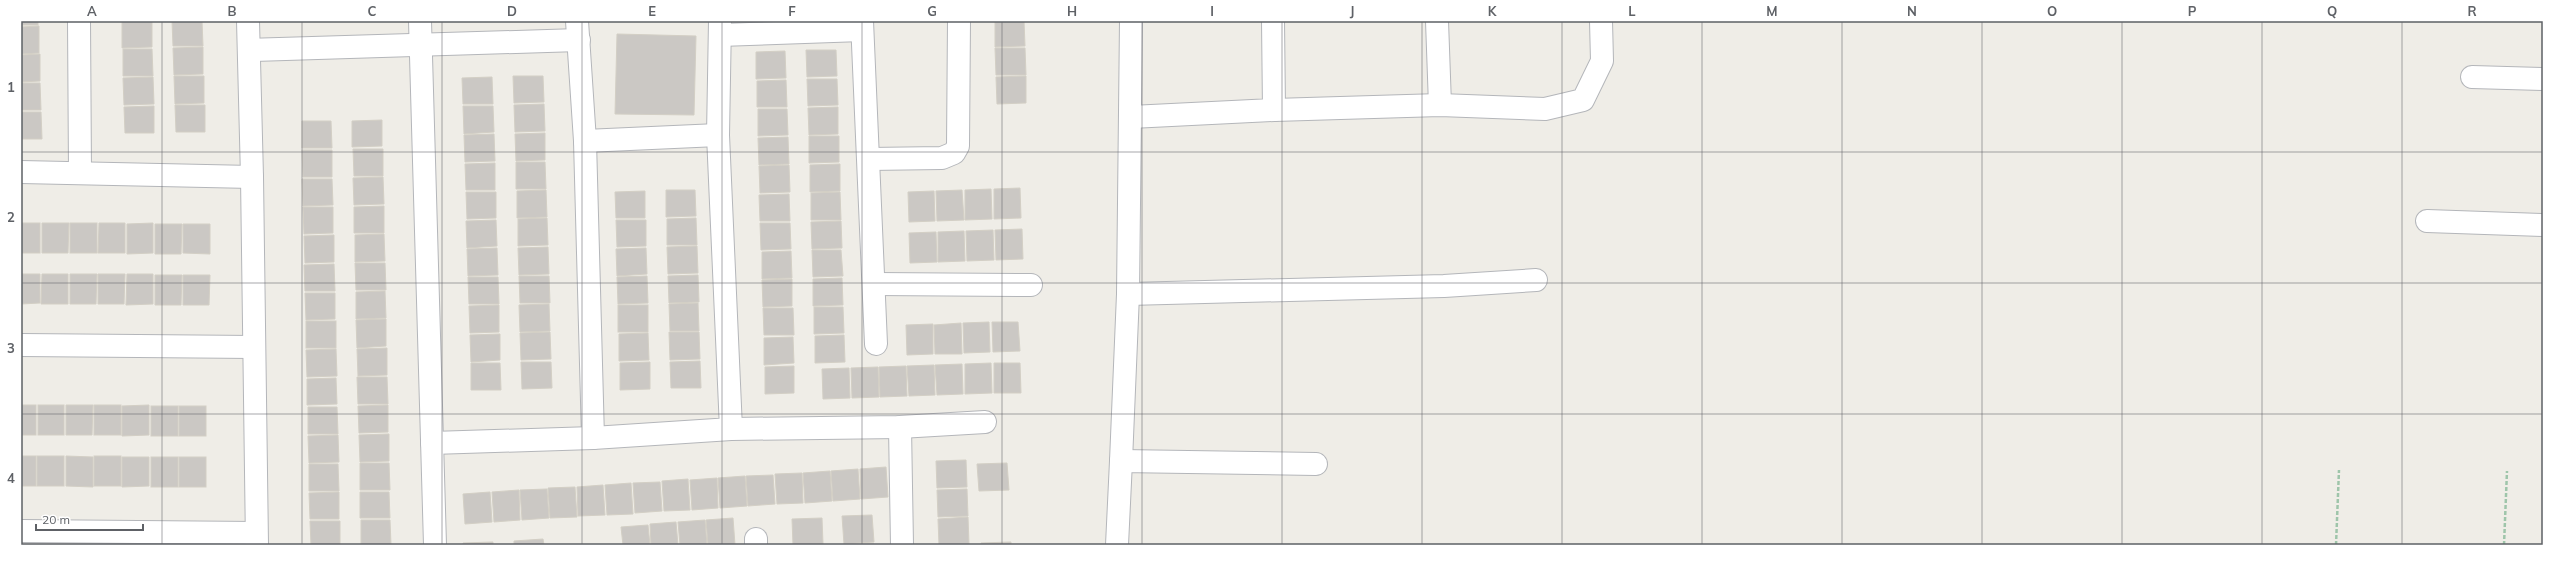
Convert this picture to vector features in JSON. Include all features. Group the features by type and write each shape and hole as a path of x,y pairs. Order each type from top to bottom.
{"street":[{"path":"79,21 80,173"},
{"path":"21,531 257,539 250,50 248,21"},
{"path":"420,21 435,545"},
{"path":"869,159 942,158 954,153 958,146 959,21"},
{"path":"1117,545 1128,294 1132,116 1131,21"},
{"path":"1273,21 1274,110"},
{"path":"1437,21 1440,105"},
{"path":"1132,116 1440,105 1545,109 1583,100 1602,61 1601,21"},
{"path":"731,429 718,135 720,28 862,25 875,284 876,344"},
{"path":"250,50 421,45 578,31 585,141 593,438"},
{"path":"2472,77 2543,78"},
{"path":"585,141 718,135"},
{"path":"21,172 252,177"},
{"path":"2427,221 2543,225"},
{"path":"1128,294 1444,286 1536,280"},
{"path":"875,284 1031,285"},
{"path":"21,345 254,347"},
{"path":"432,443 593,438 731,429 900,427 985,422"},
{"path":"900,427 902,545"},
{"path":"1121,461 1316,464"}],"path":[{"path":"2336,545 2338,470"},
{"path":"2504,545 2507,471"}],"building":[{"path":"21,21 38,21 38,25 21,25"},
{"path":"122,21 152,21 152,47 122,48"},
{"path":"172,21 202,21 203,46 173,46"},
{"path":"995,21 1024,21 1025,46 995,47"},
{"path":"39,26 39,53 21,54 21,27"},
{"path":"617,34 696,36 694,115 615,114"},
{"path":"203,47 203,74 174,75 173,48"},
{"path":"995,48 1025,48 1026,75 996,75"},
{"path":"123,49 152,49 153,76 123,76"},
{"path":"806,50 836,50 837,76 807,77"},
{"path":"785,51 786,78 756,79 756,52"},
{"path":"40,54 40,81 21,82 21,55"},
{"path":"174,76 204,76 204,103 175,104"},
{"path":"513,76 543,76 544,102 514,103"},
{"path":"1026,76 1026,103 997,104 996,77"},
{"path":"153,77 154,104 124,105 123,78"},
{"path":"492,77 493,104 463,104 462,78"},
{"path":"807,79 837,79 838,105 808,106"},
{"path":"786,80 787,107 757,107 757,81"},
{"path":"21,83 40,83 41,110 21,110"},
{"path":"544,104 545,131 515,132 514,105"},
{"path":"175,105 205,105 205,132 176,132"},
{"path":"154,106 154,133 125,133 124,107"},
{"path":"463,106 493,106 494,132 464,134"},
{"path":"838,107 838,134 809,135 808,108"},
{"path":"758,109 787,109 788,135 758,136"},
{"path":"21,112 41,112 42,139 21,139"},
{"path":"382,120 382,146 352,147 352,121"},
{"path":"302,121 331,121 332,148 302,148"},
{"path":"545,133 545,160 516,161 515,134"},
{"path":"494,134 495,161 465,162 464,135"},
{"path":"809,136 839,136 839,162 809,163"},
{"path":"788,137 789,164 759,165 758,138"},
{"path":"353,149 383,149 383,176 354,176"},
{"path":"302,150 332,150 332,177 303,177"},
{"path":"516,162 545,162 546,189 516,189"},
{"path":"495,163 495,190 466,190 465,164"},
{"path":"840,164 840,191 810,192 810,165"},
{"path":"789,165 790,192 760,193 759,166"},
{"path":"383,177 384,204 354,205 353,178"},
{"path":"302,179 332,179 333,205 303,206"},
{"path":"1020,188 1021,218 994,219 994,189"},
{"path":"991,189 992,219 965,220 965,190"},
{"path":"546,190 547,217 517,218 517,191"},
{"path":"666,190 695,190 696,216 666,217"},
{"path":"962,190 964,220 937,221 936,191"},
{"path":"645,191 645,218 616,218 615,192"},
{"path":"934,191 935,221 909,222 908,192"},
{"path":"466,192 496,192 496,218 467,219"},
{"path":"840,192 841,220 811,220 811,193"},
{"path":"789,194 790,221 760,221 759,195"},
{"path":"384,206 384,233 354,233 354,207"},
{"path":"303,207 333,207 333,233 304,234"},
{"path":"547,218 548,245 518,246 518,219"},
{"path":"696,218 697,245 667,245 667,219"},
{"path":"496,220 497,246 467,248 466,221"},
{"path":"616,220 646,220 646,246 617,247"},
{"path":"841,221 842,248 812,249 811,222"},
{"path":"21,223 40,223 40,253 21,253"},
{"path":"42,223 69,223 68,253 42,253"},
{"path":"70,223 97,223 97,253 70,253"},
{"path":"99,223 125,223 125,253 98,253"},
{"path":"153,223 153,253 127,254 127,224"},
{"path":"760,223 790,223 791,249 761,250"},
{"path":"155,224 182,224 181,254 155,254"},
{"path":"183,224 210,224 210,254 183,253"},
{"path":"1022,229 1023,259 996,260 995,230"},
{"path":"993,230 994,260 967,261 966,231"},
{"path":"964,231 965,261 938,262 938,232"},
{"path":"936,232 937,262 910,263 909,233"},
{"path":"384,234 385,261 355,262 355,235"},
{"path":"334,235 334,262 305,263 304,236"},
{"path":"697,246 698,273 668,274 667,247"},
{"path":"548,247 549,274 519,275 518,248"},
{"path":"497,248 498,275 468,276 467,249"},
{"path":"646,248 647,274 617,276 616,249"},
{"path":"812,250 841,250 843,276 813,277"},
{"path":"791,251 792,278 762,279 762,252"},
{"path":"355,263 385,263 386,290 356,290"},
{"path":"334,264 335,291 305,291 304,265"},
{"path":"21,274 40,274 40,303 21,304"},
{"path":"42,274 68,274 68,304 41,304"},
{"path":"70,274 97,274 96,304 70,304"},
{"path":"98,274 125,274 124,304 98,304"},
{"path":"127,274 153,274 153,304 126,305"},
{"path":"155,275 182,275 181,305 155,305"},
{"path":"183,275 210,275 209,305 183,305"},
{"path":"698,275 699,302 669,303 668,276"},
{"path":"519,276 549,276 550,303 520,303"},
{"path":"647,276 648,303 618,304 617,277"},
{"path":"468,277 498,277 499,304 469,304"},
{"path":"842,278 843,305 813,306 813,279"},
{"path":"792,279 792,306 763,307 762,280"},
{"path":"385,291 386,318 356,319 356,292"},
{"path":"305,293 335,293 335,319 306,320"},
{"path":"698,303 699,331 670,331 669,304"},
{"path":"549,304 550,331 520,332 519,305"},
{"path":"499,305 499,332 470,333 469,306"},
{"path":"618,305 648,305 648,332 618,332"},
{"path":"814,307 843,307 844,333 814,334"},
{"path":"763,308 793,308 794,335 764,335"},
{"path":"386,319 386,346 357,348 356,320"},
{"path":"306,321 336,321 336,348 306,348"},
{"path":"989,322 990,352 964,353 963,323"},
{"path":"992,322 1018,322 1020,351 993,352"},
{"path":"961,323 962,354 935,354 934,325"},
{"path":"933,324 933,354 907,355 906,325"},
{"path":"550,332 551,359 521,360 520,333"},
{"path":"669,332 699,332 700,359 670,360"},
{"path":"648,333 649,360 619,361 619,334"},
{"path":"500,334 500,360 471,362 470,335"},
{"path":"844,335 845,362 815,363 815,336"},
{"path":"793,337 794,363 764,365 764,338"},
{"path":"387,348 387,375 358,376 357,349"},
{"path":"336,349 337,376 307,377 306,350"},
{"path":"700,361 701,388 671,388 670,362"},
{"path":"521,362 551,362 552,388 522,389"},
{"path":"650,362 650,389 620,390 620,363"},
{"path":"471,363 500,363 501,390 471,390"},
{"path":"991,363 992,393 965,394 965,364"},
{"path":"994,363 1020,363 1021,393 994,393"},
{"path":"962,364 963,394 937,395 935,365"},
{"path":"934,365 935,395 909,396 907,366"},
{"path":"794,366 794,393 765,394 765,367"},
{"path":"906,366 907,396 880,397 879,367"},
{"path":"878,367 879,397 852,398 851,368"},
{"path":"849,368 850,398 823,399 822,369"},
{"path":"357,377 387,377 388,404 358,404"},
{"path":"336,378 337,404 307,405 307,379"},
{"path":"21,405 36,405 36,435 21,435"},
{"path":"38,405 64,405 64,435 38,435"},
{"path":"66,405 93,405 92,435 66,435"},
{"path":"94,405 121,405 121,435 94,435"},
{"path":"149,405 149,435 122,436 122,406"},
{"path":"388,405 388,432 359,433 358,406"},
{"path":"151,406 178,406 178,436 151,436"},
{"path":"179,406 206,406 206,436 179,436"},
{"path":"308,407 337,407 338,434 308,434"},
{"path":"389,434 389,461 360,462 359,435"},
{"path":"338,435 339,462 309,463 308,436"},
{"path":"21,456 36,456 36,486 21,486"},
{"path":"37,456 64,456 64,486 37,486"},
{"path":"66,456 93,457 93,487 66,486"},
{"path":"94,456 121,456 121,486 94,486"},
{"path":"122,457 149,457 149,486 122,487"},
{"path":"151,457 178,457 178,487 151,487"},
{"path":"179,457 206,457 206,487 179,487"},
{"path":"966,460 967,487 937,488 936,461"},
{"path":"360,463 389,463 390,490 360,490"},
{"path":"1007,463 1009,490 979,491 977,464"},
{"path":"309,464 338,464 339,491 309,491"},
{"path":"886,467 888,497 861,499 860,469"},
{"path":"858,469 860,499 833,501 831,471"},
{"path":"830,471 832,501 805,503 803,473"},
{"path":"802,473 803,503 777,504 775,474"},
{"path":"773,475 775,504 748,506 746,476"},
{"path":"745,476 747,506 720,508 718,478"},
{"path":"717,478 718,508 692,510 690,480"},
{"path":"688,479 690,510 664,511 662,481"},
{"path":"660,482 662,511 635,513 633,483"},
{"path":"631,483 633,514 607,515 605,485"},
{"path":"603,485 605,515 578,516 577,487"},
{"path":"575,487 577,517 550,518 548,488"},
{"path":"547,489 549,518 522,520 520,490"},
{"path":"967,489 968,516 938,517 937,490"},
{"path":"519,490 520,520 494,522 492,492"},
{"path":"339,492 339,519 310,519 309,493"},
{"path":"360,492 389,492 390,518 360,518"},
{"path":"490,492 492,522 465,524 463,494"},
{"path":"872,515 874,542 844,544 842,516"},
{"path":"968,517 969,544 939,545 938,519"},
{"path":"733,518 735,545 708,545 706,520"},
{"path":"822,518 823,544 793,545 792,519"},
{"path":"361,520 390,520 391,545 361,545"},
{"path":"705,520 707,545 680,545 678,522"},
{"path":"310,521 340,521 340,545 311,545"},
{"path":"676,522 678,545 651,545 650,524"},
{"path":"648,525 650,545 623,545 621,527"},
{"path":"543,539 544,545 514,545 514,541"},
{"path":"493,542 493,545 463,545 463,543"},
{"path":"1011,542 1011,545 981,545 981,543"},
{"path":"874,544 874,545 844,545"}]}
